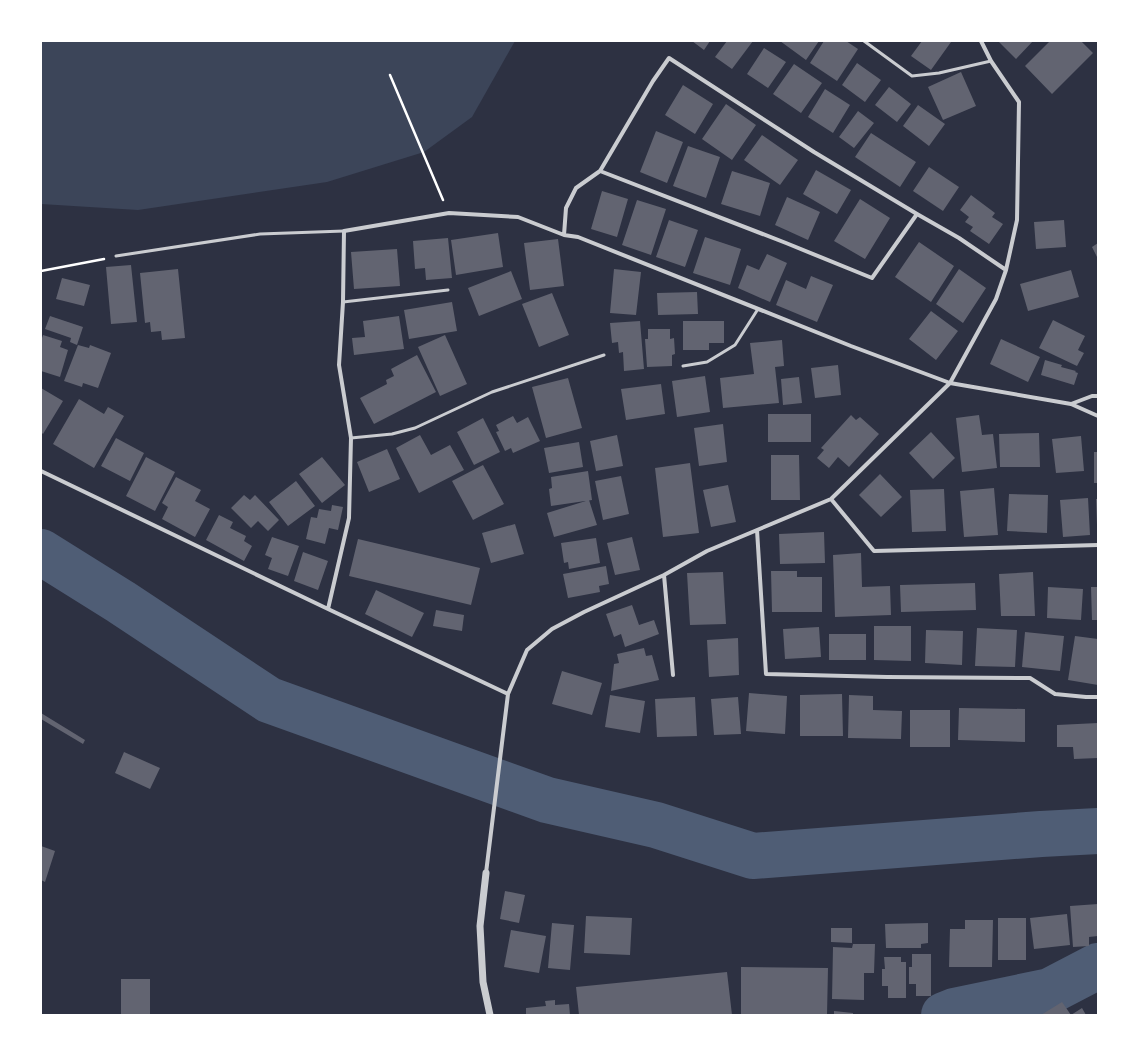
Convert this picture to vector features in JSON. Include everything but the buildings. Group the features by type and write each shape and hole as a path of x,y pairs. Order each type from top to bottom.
{"street":[{"path":"490,1015 483,982 480,926 508,694 527,650 552,629 584,612 664,575 708,551 831,499 950,383 996,299 1006,270 1017,220 1019,102 991,61 981,41"},
{"path":"564,235 566,208 576,188 600,171 653,80 669,58 814,152 959,238 1006,270"},
{"path":"600,171 872,278 917,214"},
{"path":"328,609 349,518 351,438 339,365 343,302 344,231 449,213 518,217 564,235 578,237 758,309 950,383 1071,404 1098,416"},
{"path":"1071,404 1092,396 1098,396"},
{"path":"41,472 508,694"},
{"path":"831,499 874,551 1098,545"},
{"path":"757,530 766,674 1030,678 1055,694 1098,697"},
{"path":"664,575 673,675"}],"lane":[{"path":"864,41 912,76 939,73 991,61"},
{"path":"116,256 260,234 344,231"},
{"path":"343,302 448,290"},
{"path":"683,366 707,362 735,345 758,309"},
{"path":"351,438 392,434 415,428 492,392 604,355"}],"path":[{"path":"390,75 449,213"},
{"path":"41,271 116,256"}],"shaded area":[{"path":"41,41 515,41 472,117 424,152 327,182 138,210 41,204"}],"waterway":[{"path":"41,552 121,602 269,700 547,800 656,825 753,856 1098,831"},
{"path":"944,1015 954,1011 1050,991 1098,966"}]}
